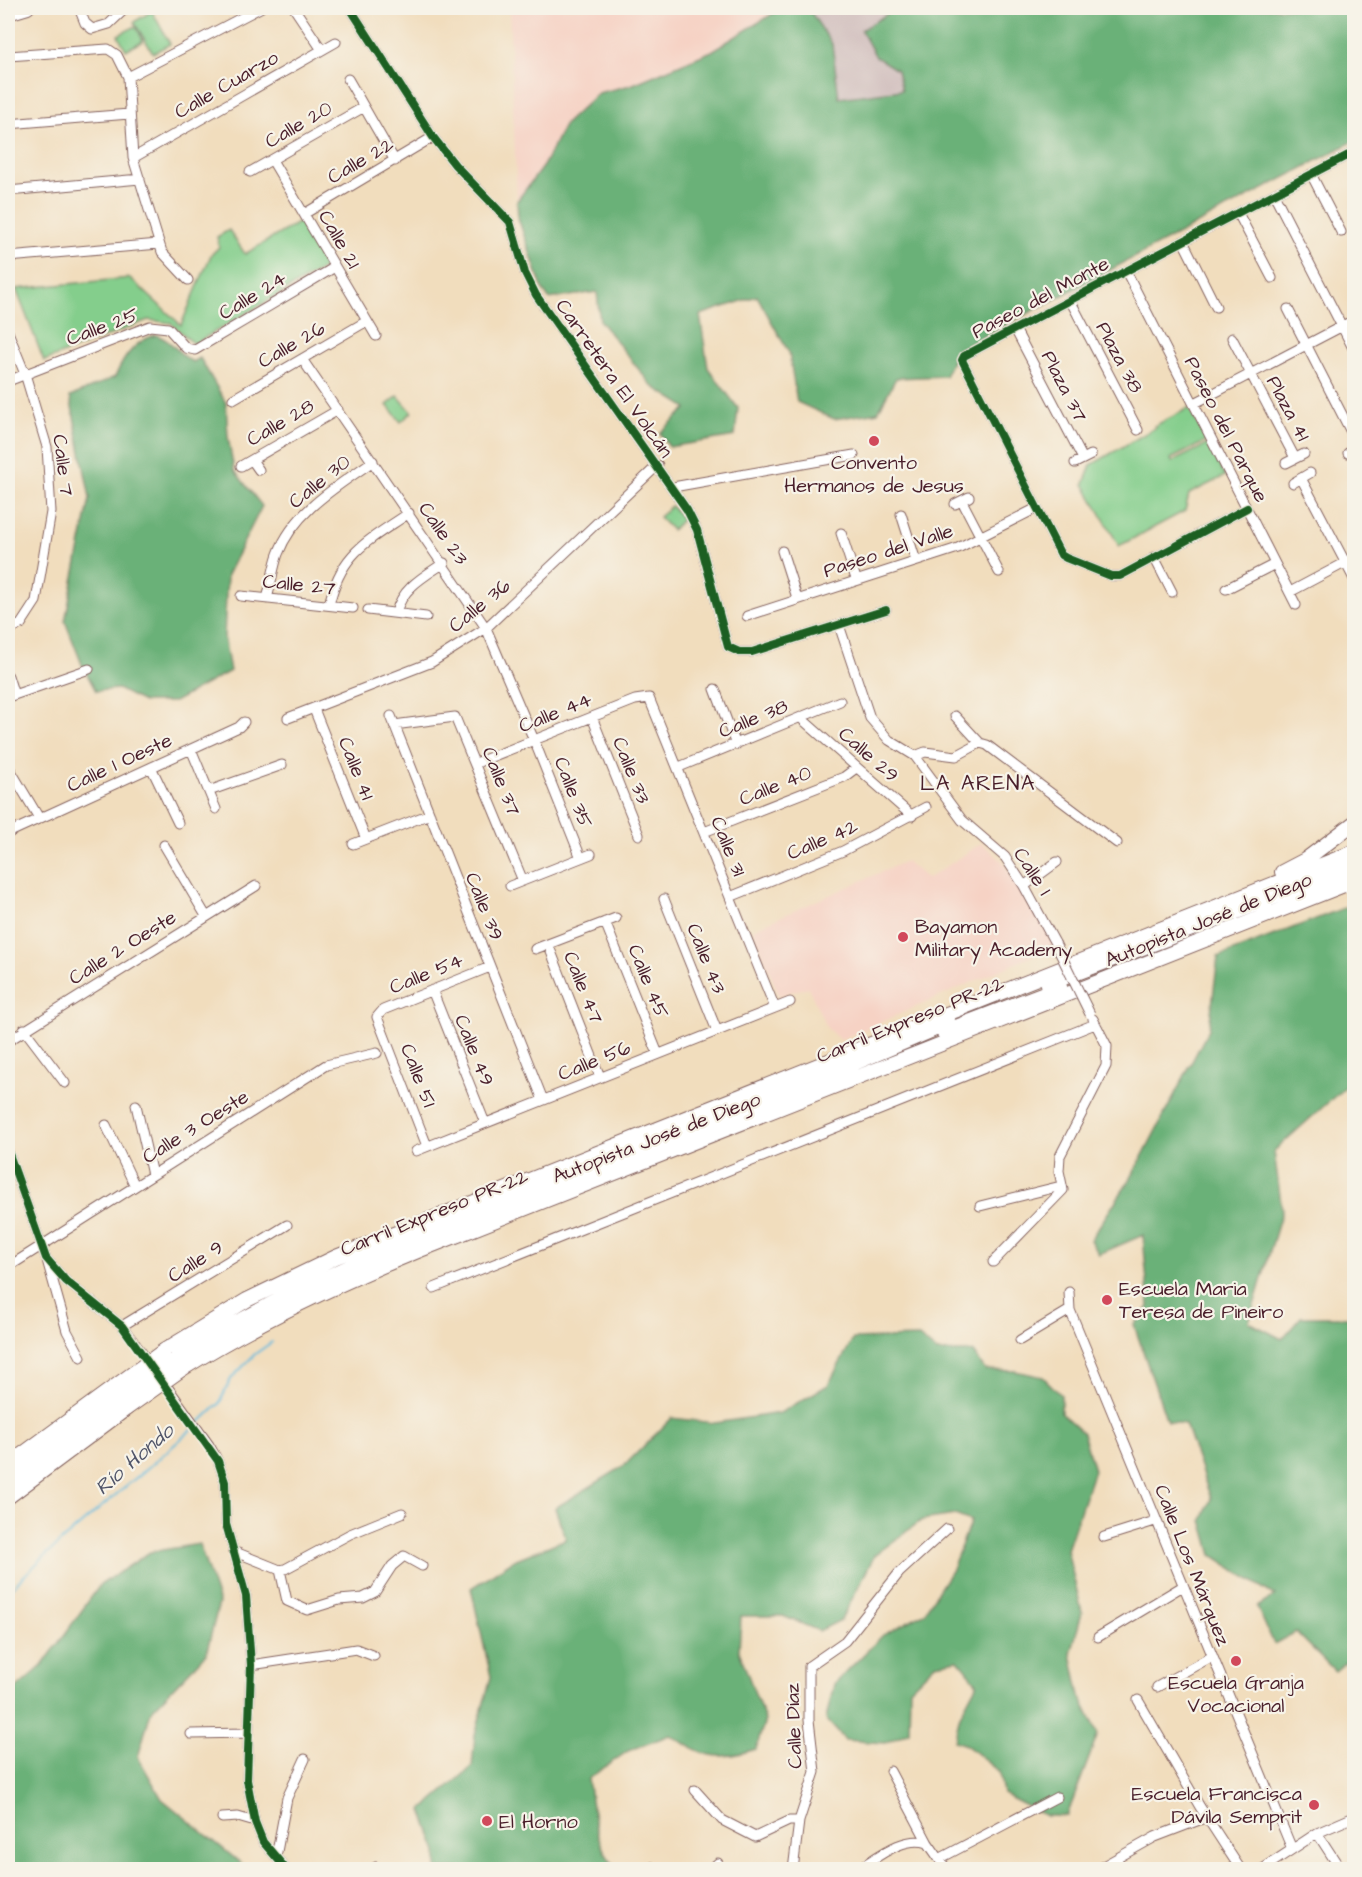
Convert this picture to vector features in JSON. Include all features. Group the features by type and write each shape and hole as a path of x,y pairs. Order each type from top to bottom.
{"highway":[{"path":"1175,924 1210,902 1300,864 1354,823"},
{"name":"Autopista José de Diego","path":"8,1465 121,1398 174,1360 247,1300 336,1257 1354,852"},
{"name":"Carril Expreso PR-22","path":"174,1360 241,1319 333,1273 718,1120 956,1020 1354,868"},
{"name":"Autopista José de Diego","path":"8,1497 121,1398 174,1360 304,1300 420,1250 1354,881"},
{"path":"8,1480 121,1398"}],"main road":[{"path":"8,14 28,8"}],"street":[{"path":"79,8 85,23 93,29 109,24 126,8"},
{"path":"128,77 242,11 260,8"},
{"path":"294,8 322,50"},
{"name":"Carretera El Volcán","path":"350,8 433,137 455,165 510,222 525,273 536,296 673,487 697,530 728,647 739,652 752,652 886,610"},
{"name":"Calle Cuarzo","path":"133,158 336,42"},
{"path":"8,56 108,49 117,55 128,77 133,158 159,244 162,252 188,280"},
{"path":"348,79 395,161"},
{"name":"Calle 20","path":"250,172 364,107"},
{"path":"8,124 129,114"},
{"name":"Calle 22","path":"304,214 433,137"},
{"name":"Paseo del Monte","path":"1247,508 1120,576 1111,576 1066,558 1061,555 962,360 964,356 1015,328 1354,152"},
{"name":"Calle 21","path":"272,160 375,336"},
{"path":"1311,174 1341,232"},
{"path":"8,191 140,179"},
{"path":"1274,194 1354,350"},
{"path":"1238,213 1272,278"},
{"path":"1183,241 1216,307"},
{"path":"8,257 159,244"},
{"name":"Calle 24","path":"186,348 195,350 335,267"},
{"name":"Paseo del Parque","path":"1126,271 1296,605"},
{"name":"Plaza 38","path":"1070,300 1138,430"},
{"path":"1288,309 1349,430"},
{"path":"1195,403 1354,320"},
{"name":"Calle 26","path":"233,399 367,321"},
{"name":"Calle 25","path":"8,381 150,326 168,328 186,348"},
{"name":"Plaza 37","path":"1015,328 1083,459"},
{"name":"Calle 7","path":"8,332 25,374 47,447 51,512 36,601 21,624 8,630"},
{"name":"Plaza 41","path":"1232,338 1295,459"},
{"name":"Calle 23","path":"303,358 486,628 534,740"},
{"name":"Calle 28","path":"241,466 338,410"},
{"path":"673,487 854,455"},
{"path":"252,460 259,470"},
{"name":"Calle 30","path":"267,599 279,553 295,524 322,497 373,461"},
{"name":"Calle 36","path":"288,718 432,662 486,628 658,465"},
{"path":"1301,478 1350,560 1354,579"},
{"path":"962,500 999,572"},
{"name":"Paseo del Valle","path":"747,616 958,548 1037,508"},
{"path":"329,605 335,580 345,563 359,548 409,513"},
{"path":"901,514 916,561"},
{"path":"841,533 856,579"},
{"path":"782,551 797,598"},
{"path":"1154,557 1172,592"},
{"path":"1290,592 1350,560"},
{"path":"396,614 399,601 406,590 444,563"},
{"path":"1226,589 1275,564"},
{"name":"Calle 27","path":"241,596 353,608"},
{"path":"368,610 426,616"},
{"path":"839,625 870,718 889,740 915,756 925,752 956,756 980,743"},
{"path":"70,664 74,675"},
{"path":"8,676 11,696 88,669"},
{"path":"715,689 736,745"},
{"path":"719,699 728,696"},
{"name":"Calle 44","path":"476,763 635,700 649,699"},
{"name":"Calle 31","path":"649,699 679,767 775,1008"},
{"name":"Calle 38","path":"679,767 840,702"},
{"name":"Calle 41","path":"314,709 366,839"},
{"path":"955,716 980,743 987,745 1117,843"},
{"name":"Calle 37","path":"393,720 455,717 523,881"},
{"name":"Calle 33","path":"592,717 639,835"},
{"name":"Calle 29","path":"802,718 912,816"},
{"name":"Calle 39","path":"393,720 543,1100"},
{"name":"Calle 1 Oeste","path":"8,832 152,769 239,728 244,722"},
{"name":"Calle 35","path":"534,740 580,858"},
{"path":"191,749 216,809"},
{"name":"Calle 1","path":"915,756 962,820 1005,857 1024,886 1055,943 1107,1046 1106,1066 1060,1156 1059,1171 1063,1190"},
{"path":"209,792 282,765"},
{"path":"8,766 39,818"},
{"name":"Calle 40","path":"704,832 844,777 856,768"},
{"path":"152,769 178,824"},
{"name":"Calle 42","path":"730,897 843,851 926,807"},
{"path":"353,844 430,814"},
{"path":"164,845 206,916"},
{"path":"510,886 591,854"},
{"path":"1024,886 1057,862"},
{"name":"Calle 2 Oeste","path":"8,1041 256,886"},
{"name":"Calle 43","path":"663,899 717,1031"},
{"path":"535,950 616,918"},
{"name":"Calle 45","path":"605,922 658,1054"},
{"name":"Calle 47","path":"548,944 600,1077"},
{"name":"Calle 54","path":"377,1017 383,1010 490,967"},
{"name":"Calle 49","path":"432,990 485,1123"},
{"name":"Calle 56","path":"416,1151 790,1002"},
{"name":"Calle 51","path":"377,1017 427,1146"},
{"path":"434,1288 1095,1024"},
{"path":"24,1029 66,1083"},
{"name":"Calle 3 Oeste","path":"8,1267 326,1065 377,1053"},
{"path":"136,1105 152,1175"},
{"path":"106,1125 135,1186"},
{"path":"8,1151 12,1179 46,1258 67,1331 81,1357"},
{"path":"980,1206 1057,1187 1063,1190 993,1262"},
{"name":"Calle 9","path":"122,1326 287,1225"},
{"path":"46,1258 66,1281 122,1326 186,1412 218,1461 225,1482 226,1524 246,1596 251,1665 247,1780 255,1822 264,1842 287,1869"},
{"name":"Calle Los Márquez","path":"1069,1292 1070,1310 1292,1849"},
{"path":"1020,1340 1070,1310"},
{"path":"233,1551 280,1570 350,1534 402,1513"},
{"path":"1104,1537 1155,1521"},
{"name":"Calle Díaz","path":"793,1869 799,1821 815,1772 808,1720 809,1666 845,1641 899,1573 947,1529"},
{"path":"280,1570 287,1601 307,1610 339,1600 363,1598 375,1592 392,1566 404,1556 422,1566"},
{"path":"1098,1637 1183,1586"},
{"path":"251,1665 356,1649 374,1656"},
{"path":"1156,1687 1211,1657"},
{"path":"1138,1700 1207,1817 1241,1869"},
{"path":"191,1734 248,1733"},
{"path":"276,1857 287,1798 305,1759"},
{"path":"890,1771 928,1842 947,1869"},
{"path":"695,1790 722,1820 755,1837 789,1821 799,1821"},
{"path":"939,1859 1057,1797"},
{"path":"222,1818 238,1817 255,1822"},
{"path":"1096,1869 1155,1837 1207,1817"},
{"path":"1261,1869 1317,1833 1354,1817"},
{"path":"1317,1833 1341,1869"},
{"path":"857,1869 893,1848 915,1839 928,1842"},
{"path":"710,1869 718,1863"}],"shaded area":[{"path":"509,8 782,8 712,51 631,85 598,93 517,201"},
{"path":"808,8 897,8 861,30 876,57 897,70 902,91 839,98 832,44"},
{"name":"Bayamon Military Academy","path":"982,843 1003,862 1055,946 840,1040 827,1028 808,987 779,996 753,929 906,861 927,879"}],"green space":[{"path":"782,8 808,8 832,44 839,98 902,90 897,70 876,57 861,30 897,8 1354,8 1354,141 957,351 945,376 896,378 878,412 834,419 797,402 789,353 757,296 700,315 708,368 738,408 735,436 669,447 660,433 687,408 652,386 600,321 597,292 549,299 543,290 518,218 517,201 543,166 565,124 598,93 631,85 712,51"},
{"path":"152,11 170,44 153,53 134,22"},
{"path":"136,26 143,41 126,50 118,35"},
{"path":"301,221 325,264 324,268 194,344 171,323 148,320 44,361 16,289 130,278 181,325 211,255 219,247 217,237 229,230 245,254"},
{"path":"156,335 193,362 200,358 226,403 228,437 234,470 262,506 227,575 224,637 230,671 174,702 143,702 118,689 96,691 83,667 65,621 90,498 70,397 115,377 122,363 136,345"},
{"path":"398,396 412,412 401,422 387,405"},
{"path":"1189,408 1207,441 1171,459 1172,462 1208,444 1225,476 1189,494 1185,511 1119,546 1084,484 1091,465 1155,428 1154,426"},
{"path":"671,506 683,519 672,530 659,517"},
{"path":"1354,904 1354,1079 1274,1151 1282,1211 1249,1322 1282,1339 1301,1317 1354,1317 1354,1656 1335,1671 1296,1632 1274,1644 1257,1607 1275,1596 1212,1555 1202,1520 1211,1499 1185,1424 1167,1421 1134,1325 1149,1307 1143,1235 1099,1254 1090,1240 1131,1178 1209,1029 1218,957"},
{"path":"919,1337 937,1352 973,1352 985,1370 1015,1371 1043,1377 1061,1395 1061,1413 1083,1433 1094,1470 1067,1550 1082,1612 1071,1654 1080,1696 1098,1734 1067,1816 1046,1816 1003,1794 999,1772 966,1745 954,1741 960,1715 977,1683 958,1660 935,1664 910,1689 909,1732 885,1743 845,1740 826,1719 834,1684 883,1635 924,1613 951,1571 971,1521 955,1515 922,1520 875,1555 841,1620 819,1631 783,1616 741,1616 739,1651 765,1720 756,1749 730,1755 711,1755 702,1753 670,1735 628,1751 588,1779 599,1838 609,1860 617,1869 437,1869 437,1852 422,1810 472,1767 475,1735 491,1677 471,1588 514,1560 566,1539 555,1508 624,1466 672,1418 715,1423 780,1413 828,1385 853,1339"},
{"path":"199,1544 219,1603 206,1654 151,1711 138,1757 162,1799 248,1869 8,1869 8,1696 42,1666 100,1585 150,1552"}],"waterway":[{"name":"Río Hondo","path":"199,1423 219,1404 231,1379 255,1354 272,1342"},
{"name":"Río Hondo","path":"8,1592 75,1529 192,1429"}],"cycle path":[{"path":"350,8 433,137 455,165 510,222 525,273 536,295 687,510 697,530 728,647 739,652 752,652 886,610"},
{"path":"1247,508 1120,576 1111,576 1066,558 1061,555 962,360 964,356 1354,152"},
{"path":"8,1151 46,1258 66,1281 122,1326 218,1461 225,1482 226,1524 246,1596 251,1665 247,1780 255,1822 263,1842 287,1870"}],"place":[{"name":"Convento Hermanos de Jesus","path":"874,441"},
{"name":"Bayamon Military Academy","path":"903,937"},
{"name":"Escuela Maria Teresa de Pineiro","path":"1107,1300"},
{"name":"Escuela Granja Vocacional","path":"1236,1661"},
{"name":"Escuela Francisca Dávila Semprit","path":"1314,1805"},
{"name":"El Horno","path":"487,1821"}],"district":[{"name":"LA ARENA","path":"978,783"}]}
